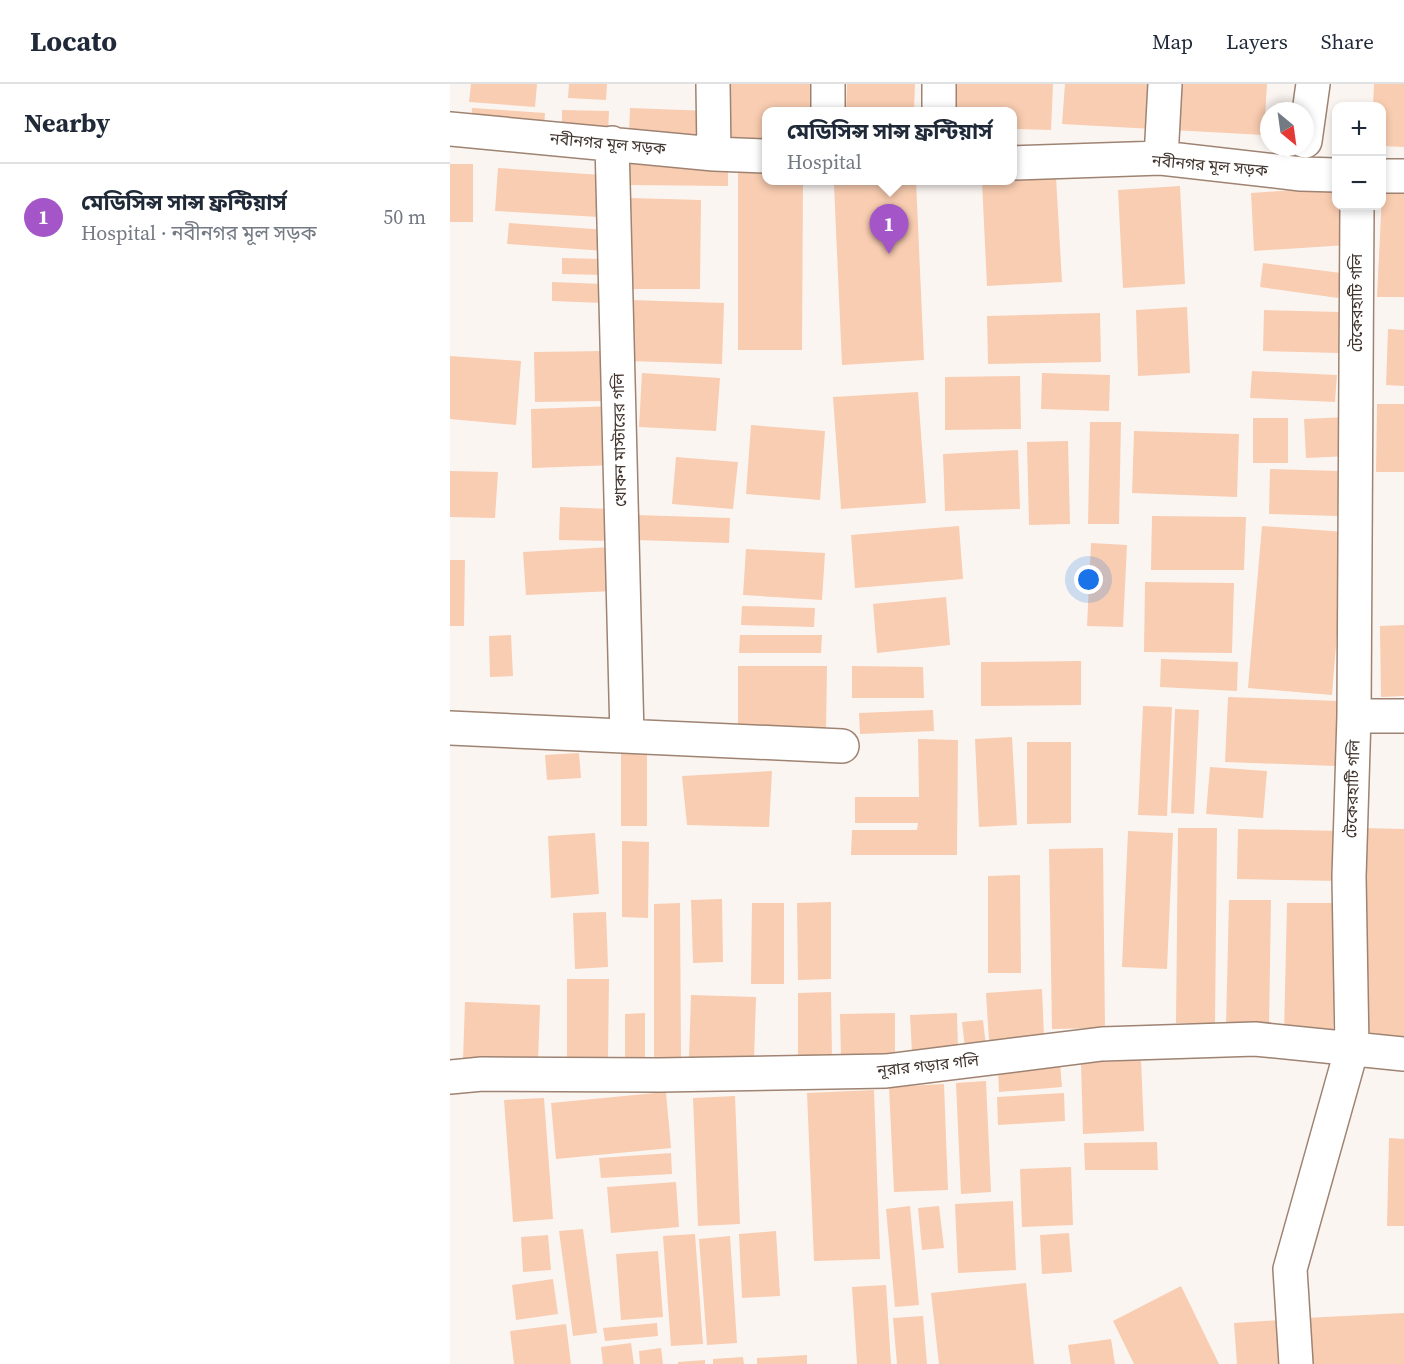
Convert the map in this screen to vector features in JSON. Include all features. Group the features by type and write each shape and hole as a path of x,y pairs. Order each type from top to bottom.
{"street":[{"path":"713,84 714,154"},
{"path":"828,84 828,107"},
{"path":"939,84 939,107"},
{"path":"1161,158 1165,84"},
{"path":"1310,102 1313,84"},
{"name":"নবীনগর মূল সড়ক","path":"450,129 714,154 762,156"},
{"name":"খোকন মাস্টারের গলি","path":"612,143 627,736"},
{"name":"নবীনগর মূল সড়ক","path":"1017,163 1161,158 1302,160 1332,173"},
{"path":"1386,176 1404,176"},
{"name":"টেকেরহাটি গলি","path":"1296,1364 1290,1269 1352,1048 1349,878 1354,716 1357,210"},
{"path":"1354,716 1404,716"},
{"path":"450,728 842,746"},
{"name":"নূরার গড়ার গলি","path":"450,1077 482,1074 659,1075 886,1071 1102,1044 1255,1039 1404,1054"}],"building":[{"path":"471,84 537,84 535,107 469,102"},
{"path":"569,84 607,84 606,100 568,98"},
{"path":"718,84 814,84 820,107 762,107 762,139 717,138"},
{"path":"847,84 915,84 914,107 846,107"},
{"path":"950,84 1053,84 1051,130 1017,129 1017,107 949,107"},
{"path":"1065,84 1155,84 1153,129 1062,124"},
{"path":"1174,84 1267,84 1266,102 1260,102 1260,135 1172,130"},
{"path":"1374,84 1404,84 1404,147 1386,146 1386,102 1373,102"},
{"path":"472,108 545,113 544,129 471,124"},
{"path":"630,108 710,111 709,137 629,134"},
{"path":"562,110 609,111 608,134 562,132"},
{"path":"629,157 728,158 728,186 629,185"},
{"path":"450,164 473,164 473,222 450,222"},
{"path":"738,167 762,167 762,185 803,185 802,350 738,350"},
{"path":"498,168 602,175 599,217 495,211"},
{"path":"1056,177 1062,282 987,286 982,185 1017,185 1017,180"},
{"path":"834,185 916,185 924,360 842,365"},
{"path":"1180,186 1185,284 1123,288 1118,190"},
{"path":"1332,187 1332,210 1346,210 1348,245 1254,251 1251,193"},
{"path":"1386,194 1404,194 1404,297 1377,297 1381,210 1386,210"},
{"path":"631,198 701,200 700,289 629,289"},
{"path":"509,223 607,230 605,251 507,244"},
{"path":"562,258 602,259 601,275 562,274"},
{"path":"1263,263 1341,273 1338,298 1260,287"},
{"path":"552,282 603,284 603,303 552,301"},
{"path":"631,300 724,303 722,364 629,361"},
{"path":"1187,307 1190,373 1138,376 1136,310"},
{"path":"1264,310 1340,312 1339,353 1263,351"},
{"path":"1100,313 1101,362 988,364 987,316"},
{"path":"1388,329 1404,330 1404,386 1386,385"},
{"path":"604,351 605,401 535,402 534,352"},
{"path":"450,356 521,361 516,425 450,419"},
{"path":"1252,371 1337,375 1335,402 1250,398"},
{"path":"642,373 720,378 716,431 639,427"},
{"path":"1042,373 1110,375 1109,411 1041,409"},
{"path":"1020,376 1021,429 945,430 945,377"},
{"path":"918,392 926,503 841,509 833,397"},
{"path":"1377,404 1404,404 1404,472 1376,472"},
{"path":"614,406 616,465 532,468 531,409"},
{"path":"1347,417 1349,456 1306,458 1304,419"},
{"path":"1253,418 1288,418 1288,463 1253,463"},
{"path":"1090,422 1121,422 1119,524 1088,524"},
{"path":"751,425 825,431 820,500 746,494"},
{"path":"1134,431 1239,434 1237,497 1132,493"},
{"path":"1068,441 1070,524 1029,525 1027,442"},
{"path":"1018,450 1020,509 945,511 943,454"},
{"path":"676,457 738,462 733,509 672,504"},
{"path":"1270,469 1339,471 1338,516 1269,514"},
{"path":"450,471 498,472 495,518 450,517"},
{"path":"560,507 613,509 612,541 559,540"},
{"path":"635,515 730,518 729,543 635,540"},
{"path":"1152,516 1246,517 1244,570 1151,570"},
{"path":"959,526 963,579 855,588 851,535"},
{"path":"1262,526 1345,532 1332,695 1248,688"},
{"path":"1091,543 1127,545 1123,627 1087,626"},
{"path":"612,547 614,591 526,595 523,552"},
{"path":"746,549 825,553 822,600 743,595"},
{"path":"450,560 465,560 464,626 450,626"},
{"path":"1145,582 1234,583 1232,653 1144,652"},
{"path":"946,597 950,645 877,653 873,604"},
{"path":"742,606 815,608 814,627 741,625"},
{"path":"1404,625 1404,696 1381,697 1380,626"},
{"path":"511,635 513,676 490,677 489,636"},
{"path":"740,635 822,635 821,653 739,653"},
{"path":"1161,659 1238,662 1237,691 1160,687"},
{"path":"1081,661 1081,705 981,706 981,662"},
{"path":"738,666 827,666 826,730 738,730"},
{"path":"852,666 923,667 924,698 852,698"},
{"path":"1228,697 1339,701 1336,766 1225,762"},
{"path":"1143,706 1172,707 1167,816 1138,815"},
{"path":"1175,709 1199,710 1194,814 1171,813"},
{"path":"933,710 934,731 860,734 859,713"},
{"path":"1012,737 1017,825 979,827 975,739"},
{"path":"918,739 958,740 957,855 851,855 852,830 917,830 918,823 855,823 855,797 919,797"},
{"path":"1027,742 1071,742 1071,823 1027,824"},
{"path":"579,753 581,778 547,780 545,755"},
{"path":"621,754 647,754 647,826 621,826"},
{"path":"1210,767 1267,771 1263,818 1206,814"},
{"path":"772,771 769,827 687,825 682,776"},
{"path":"1178,828 1217,828 1215,1024 1176,1023"},
{"path":"1361,828 1404,829 1404,1041 1357,1041"},
{"path":"1238,829 1342,831 1341,881 1237,879"},
{"path":"1128,831 1173,833 1167,969 1122,967"},
{"path":"595,833 599,894 551,898 548,836"},
{"path":"622,841 649,842 648,918 622,917"},
{"path":"1103,848 1105,1028 1052,1029 1049,849"},
{"path":"1020,875 1021,973 988,973 988,876"},
{"path":"722,899 723,962 693,963 691,900"},
{"path":"1229,900 1271,900 1269,1027 1226,1026"},
{"path":"831,902 831,979 798,980 797,903"},
{"path":"680,903 681,1057 654,1058 654,904"},
{"path":"752,903 784,903 784,984 751,984"},
{"path":"1287,903 1336,903 1333,1035 1284,1034"},
{"path":"606,912 608,967 575,969 573,913"},
{"path":"567,979 609,979 608,1058 567,1058"},
{"path":"1042,989 1044,1038 989,1041 986,993"},
{"path":"831,992 832,1058 798,1058 798,993"},
{"path":"691,995 756,997 754,1059 689,1057"},
{"path":"465,1002 540,1005 538,1063 463,1060"},
{"path":"645,1013 645,1057 625,1057 625,1014"},
{"path":"895,1013 895,1057 841,1058 840,1014"},
{"path":"957,1013 958,1051 912,1053 910,1015"},
{"path":"983,1020 986,1046 965,1048 962,1022"},
{"path":"1141,1060 1144,1131 1083,1134 1081,1063"},
{"path":"1060,1063 1062,1087 999,1092 998,1068"},
{"path":"986,1081 991,1192 961,1194 956,1083"},
{"path":"944,1084 948,1190 894,1192 889,1087"},
{"path":"874,1090 880,1259 814,1261 807,1093"},
{"path":"666,1092 671,1148 556,1159 551,1103"},
{"path":"1064,1093 1065,1121 998,1125 997,1097"},
{"path":"735,1096 740,1224 698,1226 693,1098"},
{"path":"544,1098 553,1219 513,1222 504,1100"},
{"path":"1389,1138 1404,1139 1404,1226 1387,1226"},
{"path":"1157,1142 1158,1170 1085,1170 1084,1143"},
{"path":"671,1153 672,1174 601,1178 599,1158"},
{"path":"1071,1167 1073,1225 1022,1227 1020,1169"},
{"path":"676,1182 679,1227 611,1233 607,1187"},
{"path":"1013,1201 1016,1270 958,1273 955,1204"},
{"path":"910,1206 919,1305 895,1307 886,1209"},
{"path":"939,1206 944,1248 922,1250 918,1208"},
{"path":"583,1229 597,1333 573,1336 559,1231"},
{"path":"776,1231 780,1296 742,1298 739,1234"},
{"path":"1069,1233 1072,1272 1042,1274 1040,1235"},
{"path":"695,1234 703,1344 671,1346 663,1236"},
{"path":"548,1235 551,1270 523,1272 521,1237"},
{"path":"730,1236 737,1343 707,1345 699,1239"},
{"path":"658,1251 663,1317 621,1320 616,1254"},
{"path":"553,1279 558,1314 516,1320 512,1285"},
{"path":"1026,1283 1034,1364 939,1364 931,1293"},
{"path":"886,1285 891,1364 857,1364 852,1287"},
{"path":"1181,1286 1219,1364 1134,1364 1113,1321"},
{"path":"1404,1313 1404,1364 1307,1364 1305,1318"},
{"path":"923,1316 927,1364 897,1364 893,1318"},
{"path":"1280,1320 1284,1364 1237,1364 1234,1323"},
{"path":"657,1323 658,1336 605,1341 603,1328"},
{"path":"566,1324 571,1364 514,1364 510,1331"},
{"path":"1111,1339 1115,1364 1071,1364 1068,1345"},
{"path":"631,1343 634,1364 603,1364 601,1347"},
{"path":"661,1348 663,1364 640,1364 639,1351"},
{"path":"807,1355 807,1364 757,1364 757,1358"},
{"path":"743,1357 744,1364 713,1364 713,1359"},
{"path":"705,1360 705,1364 678,1364 678,1362"}],"place":[{"name":"মেডিসিন্স সান্স ফ্রন্টিয়ার্স","path":"889,254"}]}
